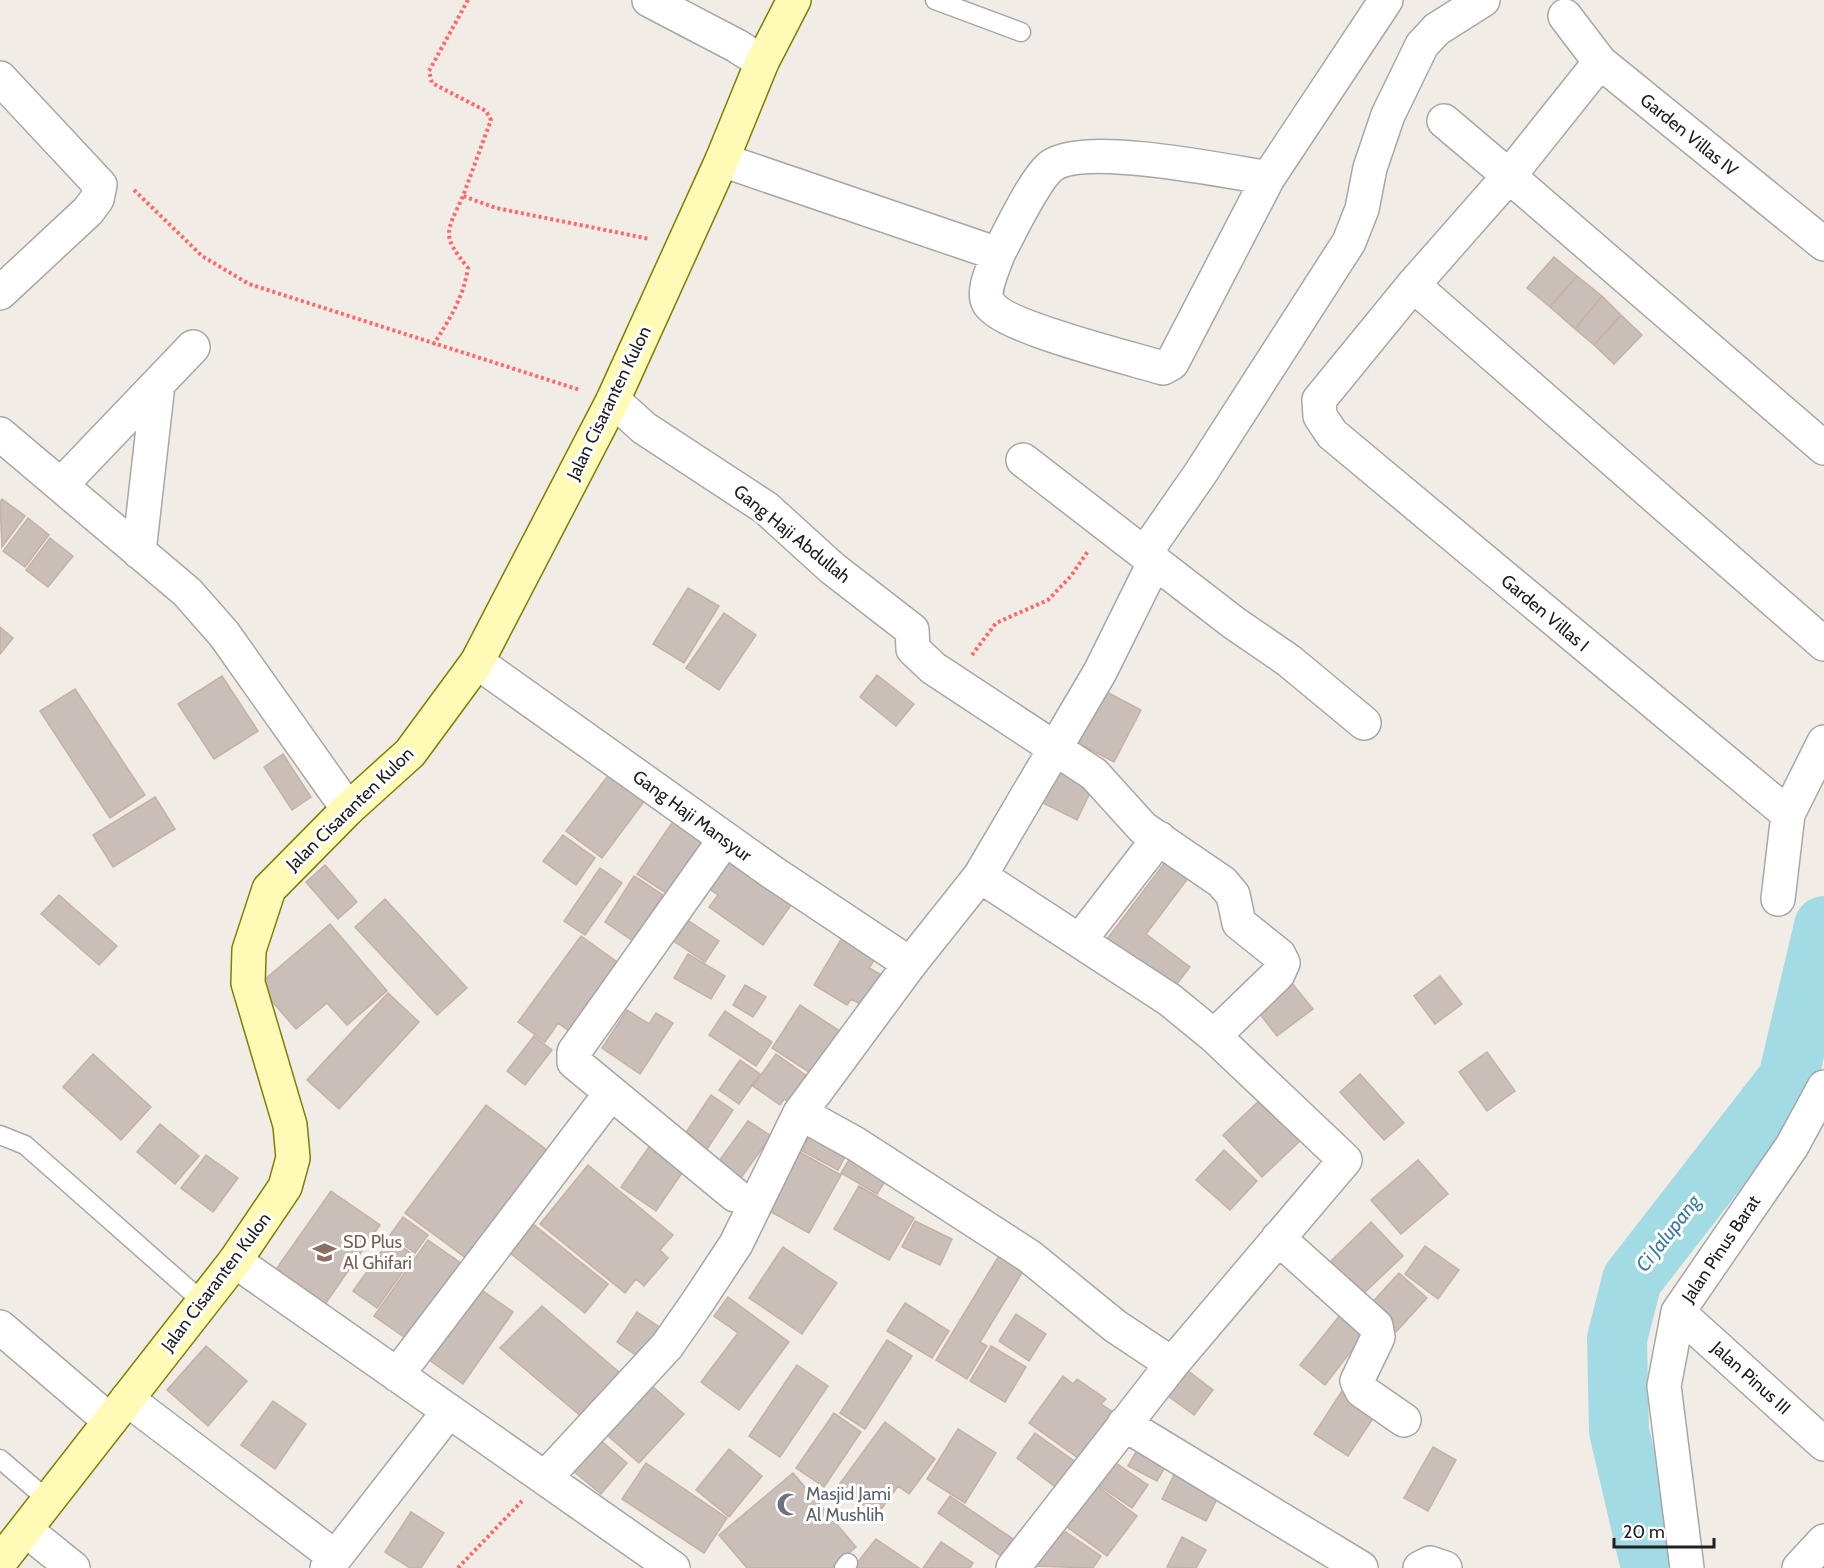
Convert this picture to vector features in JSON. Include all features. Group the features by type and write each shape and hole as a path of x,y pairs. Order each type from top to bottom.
{"main road":[{"name":"Jalan Cisaranten Kulon","path":"0,1562 27,1531 235,1261 285,1187 293,1158 290,1125 248,983 249,950 269,889 348,809 410,753 477,662 613,400 722,160 762,62 794,0"}],"street":[{"path":"649,0 737,46 762,62"},
{"path":"1268,178 1143,158 1063,159 1049,168 1039,181 998,254 986,295 989,304 999,315 1057,337 1163,368 1172,363 1268,178 1386,0"},
{"path":"545,1478 667,1346 736,1244 800,1113 910,964 980,876 1100,672 1150,557 1200,474 1349,242 1362,209 1370,168 1388,115 1422,45 1437,29 1483,0"},
{"name":"Garden Villas IV","path":"1565,16 1578,37 1600,62 1824,244"},
{"path":"1600,62 1509,176 1413,285 1824,644"},
{"path":"0,78 100,186 98,199 88,211 0,293"},
{"path":"1444,121 1824,448"},
{"path":"722,160 998,254"},
{"name":"Garden Villas I","path":"1413,285 1319,400 1320,416 1332,434 1788,814"},
{"path":"62,484 193,347"},
{"path":"139,552 158,384"},
{"name":"Gang Haji Abdullah","path":"613,400 644,428 766,508 832,568 912,630 913,649 933,668 953,679"},
{"path":"0,434 62,484 187,592 224,634 348,809"},
{"path":"1023,460 1234,623 1288,660 1364,723"},
{"name":"Gang Haji Mansyur","path":"477,662 725,839 910,964"},
{"path":"953,679 1055,750 1094,774 1143,828 1222,882 1233,895 1239,923 1279,955 1283,963 1278,974 1214,1036"},
{"path":"1778,898 1788,814 1824,742"},
{"path":"1080,940 1159,838"},
{"path":"724,1187 574,1062 574,1052 725,839"},
{"path":"980,876 1170,1000 1214,1036 1345,1160 1172,1364 1013,1568"},
{"name":"Jalan Pinus Barat","path":"1687,1568 1664,1386 1678,1312 1792,1146 1824,1087"},
{"path":"397,1374 611,1093"},
{"path":"800,1113 856,1144 1029,1256 1115,1326 1172,1364"},
{"path":"1278,1238 1376,1326 1378,1337 1358,1381 1362,1391 1404,1420"},
{"path":"235,1261 673,1568"},
{"name":"Jalan Pinus III","path":"1678,1312 1822,1437"},
{"path":"0,1327 331,1563 449,1410"},
{"path":"1124,1424 1361,1568"},
{"path":"27,1531 73,1568"},
{"path":"1799,1568 1824,1541"},
{"path":"1420,1568 1430,1563 1446,1568"}],"lane":[{"path":"934,0 1021,32"},
{"path":"0,1135 25,1145 203,1302"},
{"path":"0,1459 49,1502"}],"path":[{"path":"433,345 461,301 468,268 450,245 448,228 463,196 491,120 486,111 432,83 429,71 468,0"},
{"path":"128,183 202,256 249,284 433,345 613,400"},
{"path":"463,196 496,208 683,245"},
{"path":"953,679 996,623 1048,600 1071,576 1106,526"},
{"path":"459,1568 545,1478"}],"building":[{"path":"1554,257 1577,276 1550,307 1527,288"},
{"path":"1577,276 1602,296 1575,329 1550,307"},
{"path":"1602,296 1621,315 1594,345 1575,329"},
{"path":"1621,315 1642,335 1614,364 1594,345"},
{"path":"2,499 25,516 2,547 0,502"},
{"path":"28,518 49,535 25,567 3,551"},
{"path":"50,538 73,556 48,587 26,570"},
{"path":"688,588 719,606 684,663 653,644"},
{"path":"724,613 756,635 719,690 686,668"},
{"path":"0,627 13,638 0,654"},
{"path":"877,675 914,704 896,726 860,697"},
{"path":"222,676 258,731 214,759 178,704"},
{"path":"75,689 145,795 110,818 40,711"},
{"path":"1101,689 1141,710 1114,762 1074,741"},
{"path":"283,754 311,797 292,810 264,767"},
{"path":"1058,762 1096,780 1077,820 1039,801"},
{"path":"610,773 646,799 602,858 566,831"},
{"path":"155,797 175,829 113,867 93,835"},
{"path":"676,817 711,840 672,897 637,874"},
{"path":"563,835 595,858 576,885 543,861"},
{"path":"1169,857 1192,873 1146,934 1190,967 1170,993 1104,943"},
{"path":"723,858 791,905 763,945 709,907 718,895 704,885"},
{"path":"325,865 357,902 338,919 306,882"},
{"path":"600,868 622,883 585,935 564,921"},
{"path":"634,876 663,895 633,941 605,922"},
{"path":"59,895 117,946 99,965 41,914"},
{"path":"385,899 467,988 437,1015 355,927"},
{"path":"683,917 719,941 705,962 669,938"},
{"path":"330,924 387,991 347,1025 327,1003 296,1029 258,985"},
{"path":"846,931 880,951 869,968 880,974 862,1005 851,999 847,1005 814,985"},
{"path":"581,936 627,969 577,1037 558,1023 545,1042 518,1022"},
{"path":"688,954 725,976 711,999 674,978"},
{"path":"1440,976 1462,1004 1435,1024 1414,996"},
{"path":"1291,982 1313,1009 1277,1036 1256,1009"},
{"path":"745,985 766,997 753,1017 733,1005"},
{"path":"388,993 419,1022 339,1109 307,1080"},
{"path":"800,1005 846,1035 818,1078 772,1048"},
{"path":"627,1010 649,1024 656,1013 673,1023 640,1074 602,1048"},
{"path":"725,1011 772,1042 756,1066 709,1035"},
{"path":"534,1036 552,1050 525,1085 507,1071"},
{"path":"1487,1052 1515,1091 1487,1111 1459,1072"},
{"path":"93,1054 151,1107 121,1140 63,1087"},
{"path":"776,1054 811,1079 793,1105 784,1099 780,1105 753,1086"},
{"path":"740,1060 760,1074 739,1104 719,1090"},
{"path":"1360,1074 1404,1123 1384,1140 1340,1092"},
{"path":"711,1095 733,1110 701,1158 679,1143"},
{"path":"1262,1098 1301,1140 1262,1177 1223,1135"},
{"path":"486,1105 555,1156 474,1264 405,1213"},
{"path":"748,1121 771,1136 733,1189 711,1172"},
{"path":"160,1124 199,1156 175,1184 137,1152"},
{"path":"813,1128 850,1147 838,1170 802,1151"},
{"path":"651,1144 686,1167 656,1211 621,1187"},
{"path":"794,1149 841,1175 809,1233 762,1207"},
{"path":"855,1150 891,1172 877,1194 841,1173"},
{"path":"1224,1150 1257,1181 1230,1210 1196,1180"},
{"path":"206,1155 238,1178 213,1212 181,1188"},
{"path":"1418,1160 1448,1194 1401,1234 1371,1200"},
{"path":"588,1165 673,1235 660,1250 668,1258 644,1286 636,1279 625,1293 540,1224"},
{"path":"859,1186 914,1218 889,1260 834,1229"},
{"name":"SD Plus Al Ghifari","path":"331,1191 380,1225 319,1313 270,1278"},
{"path":"403,1217 428,1235 415,1253 390,1235"},
{"path":"528,1220 608,1284 585,1313 505,1249"},
{"path":"915,1221 952,1239 940,1265 902,1247"},
{"path":"1371,1222 1403,1256 1362,1295 1330,1262"},
{"path":"391,1238 414,1256 377,1308 353,1291"},
{"path":"428,1240 468,1268 414,1344 374,1316"},
{"path":"1425,1246 1459,1270 1438,1299 1405,1274"},
{"path":"783,1247 837,1283 802,1334 749,1298"},
{"path":"1003,1249 1028,1263 980,1342 987,1346 967,1379 936,1360"},
{"path":"1399,1273 1427,1298 1396,1332 1368,1307"},
{"path":"476,1286 513,1312 463,1384 425,1357"},
{"path":"728,1297 789,1342 739,1410 701,1382 738,1333 714,1316"},
{"path":"905,1303 949,1331 932,1358 887,1331"},
{"path":"542,1306 627,1379 589,1423 500,1348"},
{"path":"1345,1309 1369,1328 1325,1385 1300,1365"},
{"path":"637,1312 661,1328 640,1358 617,1342"},
{"path":"1016,1314 1046,1334 1029,1361 999,1341"},
{"path":"887,1340 912,1356 865,1429 840,1413"},
{"path":"206,1346 247,1381 208,1426 167,1390"},
{"path":"991,1346 1026,1367 1005,1402 970,1381"},
{"path":"797,1365 828,1386 780,1457 749,1436"},
{"path":"1183,1367 1213,1390 1194,1415 1164,1393"},
{"path":"1063,1376 1073,1384 1077,1379 1106,1399 1101,1404 1119,1416 1085,1463 1029,1423"},
{"path":"652,1386 684,1414 639,1463 607,1435"},
{"path":"1342,1391 1376,1414 1348,1456 1314,1434"},
{"path":"273,1401 306,1424 275,1469 241,1445"},
{"path":"834,1413 861,1432 824,1487 796,1468"},
{"path":"885,1422 935,1459 909,1494 898,1486 877,1515 838,1486"},
{"path":"958,1429 996,1453 965,1503 927,1479"},
{"path":"1035,1433 1077,1463 1058,1489 1017,1458"},
{"path":"599,1439 627,1463 601,1494 572,1470"},
{"path":"1140,1445 1169,1460 1157,1481 1128,1466"},
{"path":"1433,1447 1456,1460 1428,1511 1404,1498"},
{"path":"729,1449 762,1476 729,1517 696,1490"},
{"path":"1110,1459 1148,1485 1132,1508 1094,1482"},
{"path":"646,1463 727,1518 704,1553 622,1499"},
{"path":"1178,1467 1222,1489 1206,1521 1162,1499"},
{"name":"Masjid Jami Al Mushlih","path":"793,1473 856,1547 832,1568 747,1568 719,1535"},
{"path":"1093,1483 1137,1516 1107,1556 1063,1524"},
{"path":"950,1496 1013,1539 1001,1556 938,1513"},
{"path":"411,1512 444,1533 421,1568 410,1568 385,1552"},
{"path":"1060,1528 1101,1556 1093,1568 1034,1566"},
{"path":"1182,1537 1206,1550 1196,1568 1167,1567"},
{"path":"876,1539 919,1568 853,1568"},
{"path":"941,1542 973,1563 970,1568 923,1568"}],"waterway":[{"name":"Ci Jalupang","path":"1651,1568 1619,1431 1617,1339 1632,1280 1788,1079 1824,926"}],"place":[{"name":"SD Plus Al Ghifari","path":"325,1252"},
{"name":"Masjid Jami Al Mushlih","path":"788,1504"}]}
